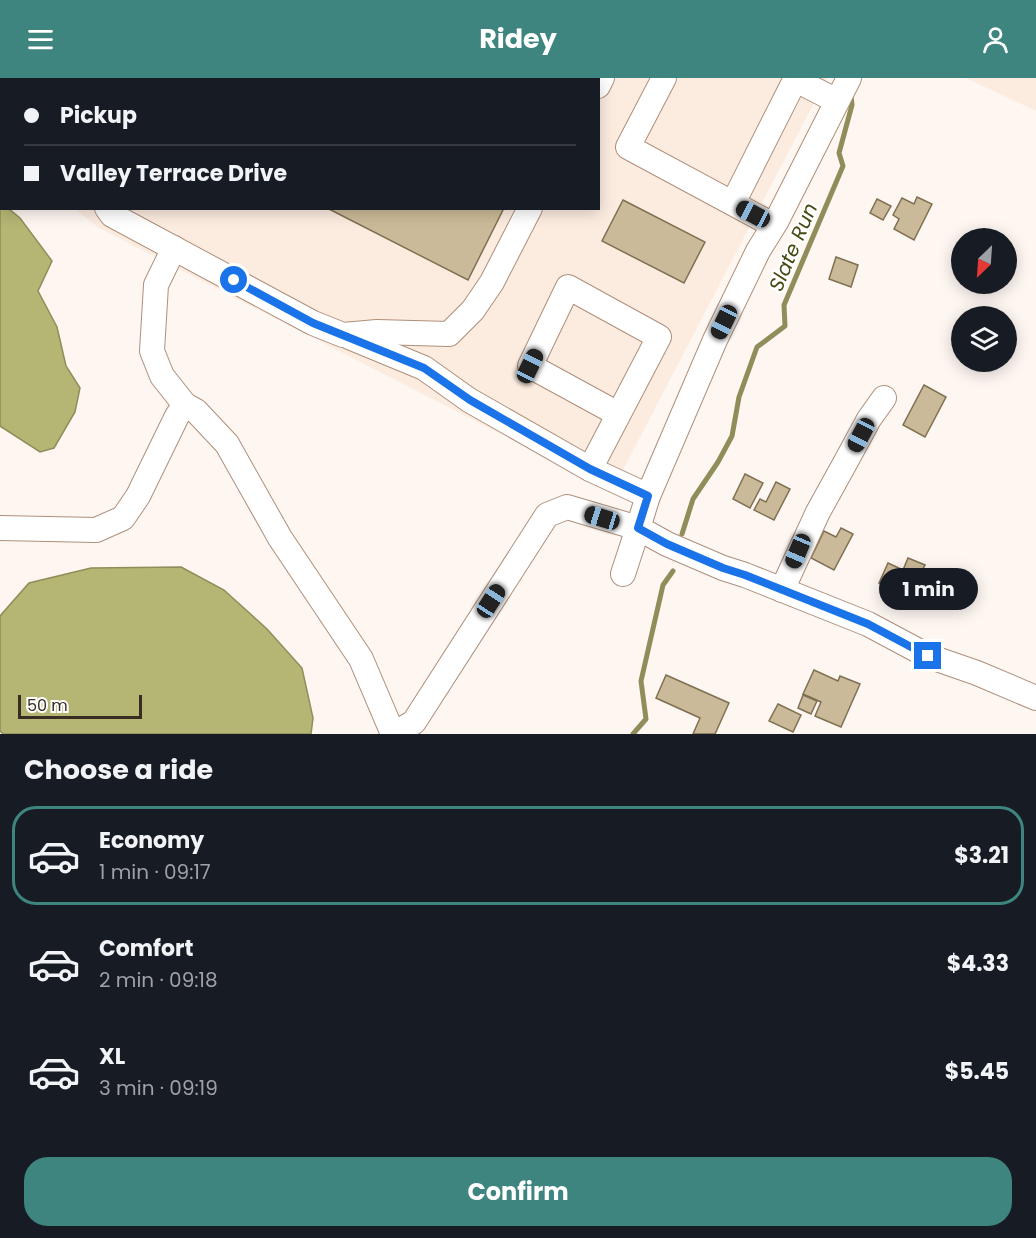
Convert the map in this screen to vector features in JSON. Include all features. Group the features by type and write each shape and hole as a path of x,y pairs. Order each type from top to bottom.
{"street":[{"path":"664,78 628,147 773,225"},
{"path":"624,574 648,496 715,340 758,251 849,78"},
{"path":"733,203 796,79 837,101"},
{"path":"108,210 112,215 137,217 174,248 313,323 424,368 470,400 590,469 648,496"},
{"path":"343,334 377,332 449,334 473,310 492,282 529,210"},
{"path":"174,248 156,285 152,351 162,376 185,405 196,411 227,444 280,538 361,658 394,734 414,722 547,515 567,507 638,528 667,544 723,568 868,624 928,656 977,672 1036,698"},
{"path":"590,469 659,337 568,287 530,366 618,414"},
{"path":"782,590 818,512 869,419 884,398"},
{"path":"0,528 96,530 123,518 138,496 177,416 185,405"}],"shaded area":[{"path":"600,78 827,78 612,491 99,228 76,210 600,210"},
{"path":"966,78 1036,78 1036,111"},
{"path":"0,210 10,210 20,218 52,261 38,291 57,327 66,366 80,388 75,412 54,448 40,452 0,426"},
{"path":"181,567 224,590 267,629 302,668 313,718 311,734 3,734 0,731 0,616 29,583 91,568"}],"building":[{"path":"917,197 932,204 914,240 894,229 899,219 893,215 902,198 914,204"},
{"path":"877,199 891,206 883,220 870,213"},
{"path":"623,200 705,242 684,283 602,241"},
{"path":"331,210 503,210 468,280"},
{"path":"836,257 858,265 851,287 829,279"},
{"path":"924,385 946,397 925,437 903,425"},
{"path":"745,474 763,483 750,508 733,499"},
{"path":"776,482 790,489 774,520 754,510 760,499 766,502"},
{"path":"841,528 853,534 834,570 811,558 824,531 836,537"},
{"path":"908,558 925,565 923,569 943,578 935,596 915,587 910,597 879,583 888,563 903,570"},
{"path":"814,670 838,681 840,676 860,684 841,727 815,716 821,702 803,694"},
{"path":"666,675 729,703 715,734 693,734 700,718 656,698"},
{"path":"803,695 817,701 811,714 798,708"},
{"path":"778,704 801,715 793,732 769,721"}],"waterway":[{"name":"Slate Run","path":"682,534 693,499 732,436 739,397 757,347 785,326 784,305 843,166 839,153 852,105 851,95"},
{"name":"Slate Run","path":"633,734 646,719 641,681 663,585 673,571"}],"route":[{"path":"234,280 313,323 424,368 470,400 590,469 648,496 638,528 667,544 868,624 928,656"}]}
